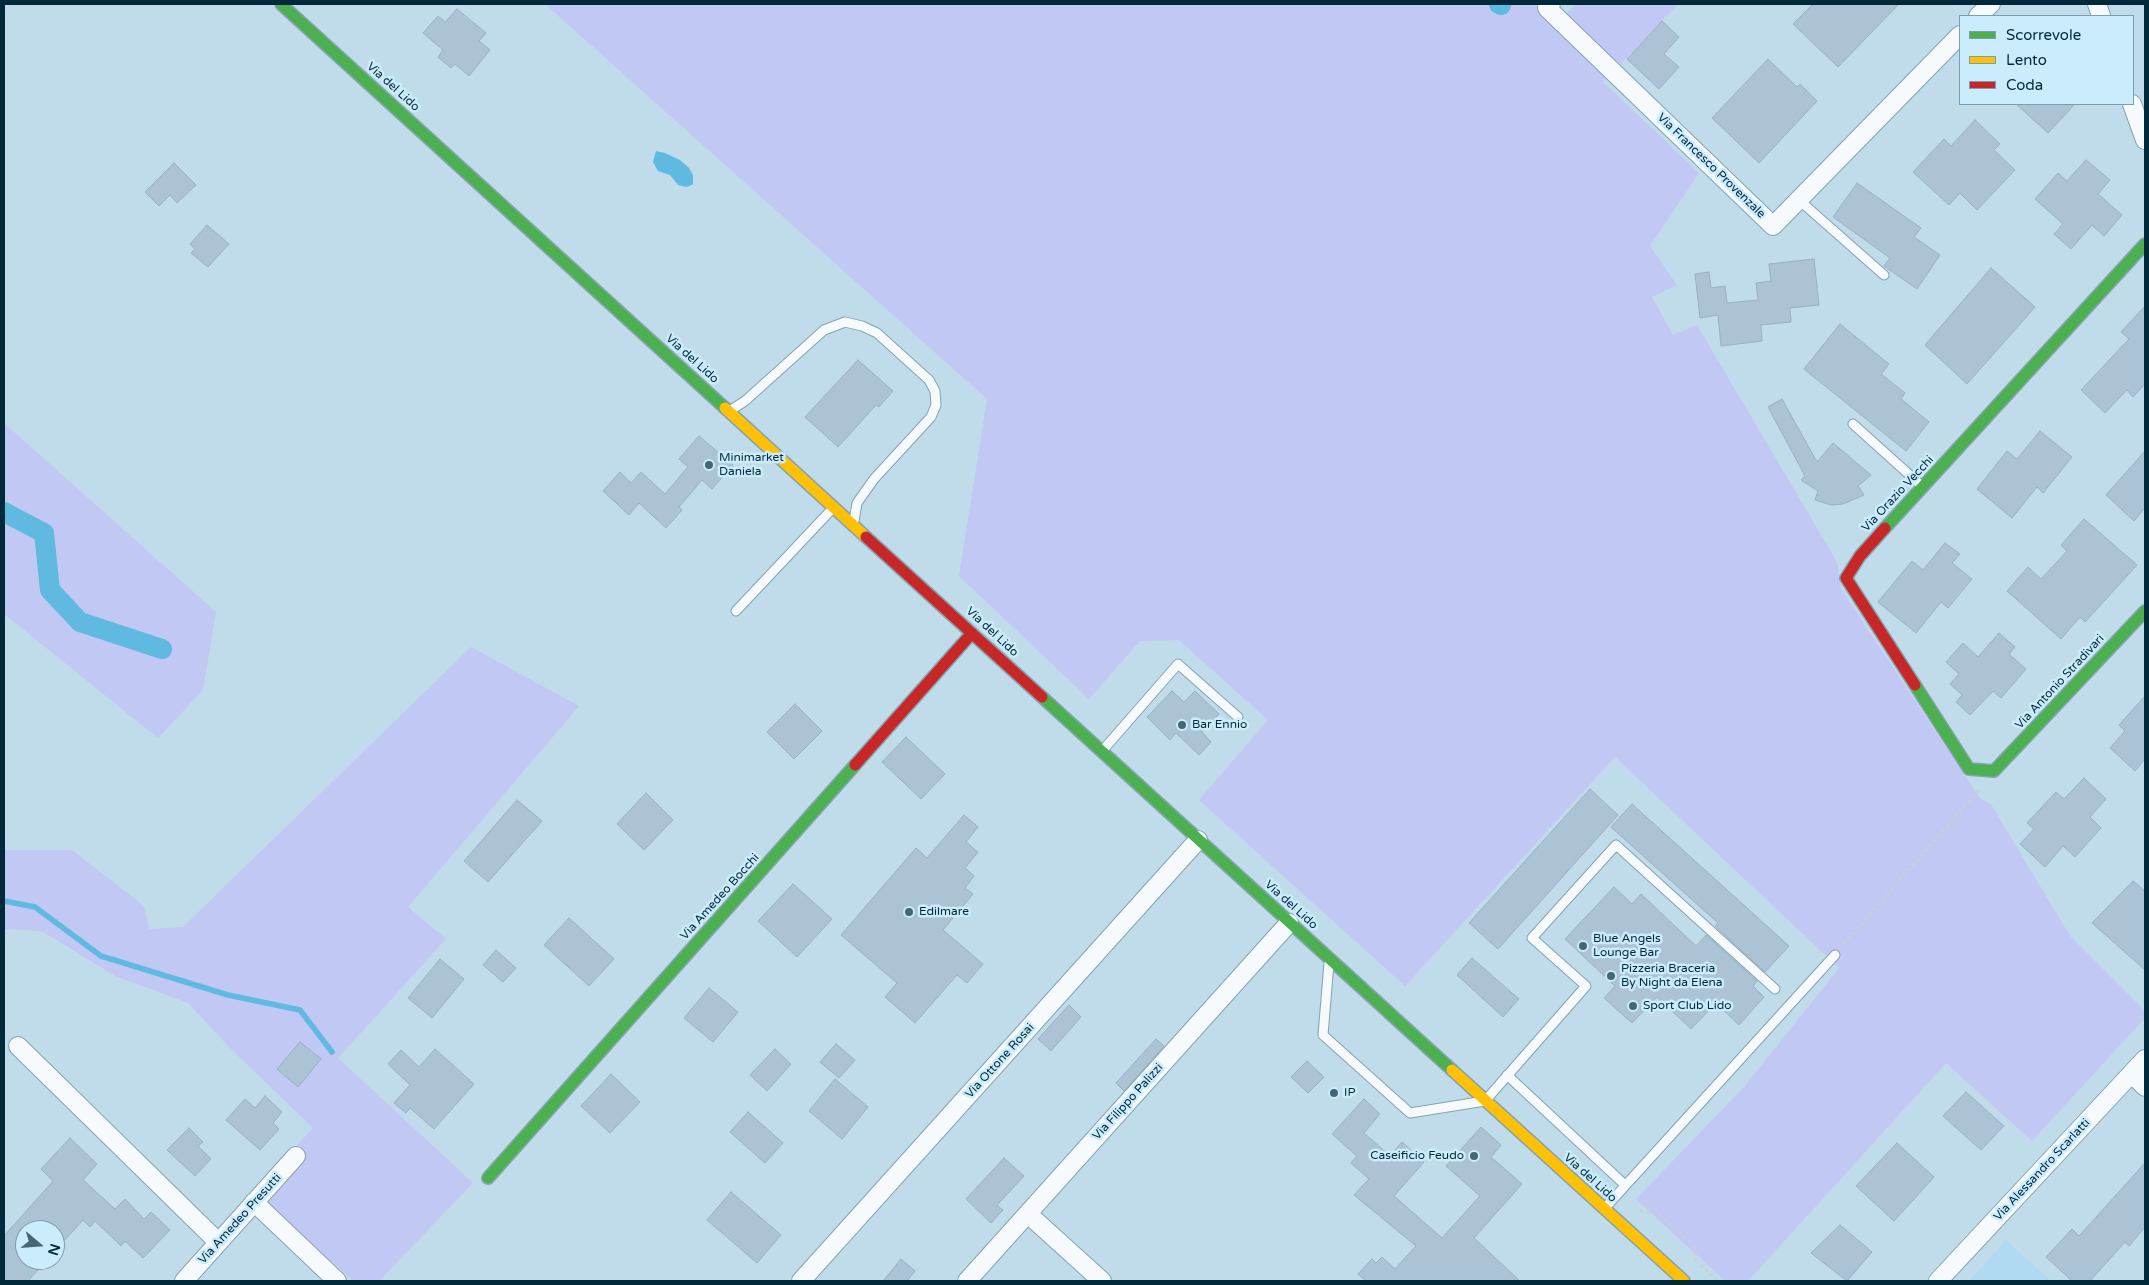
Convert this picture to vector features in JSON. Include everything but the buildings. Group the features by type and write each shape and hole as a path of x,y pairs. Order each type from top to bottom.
{"main road":[{"name":"Via del Lido","path":"281,4 1684,1281"},
{"name":"Via Orazio Vecchi","path":"1994,771 1969,768 1846,578 1860,556 2145,244"},
{"name":"Via Antonio Stradivari","path":"1994,771 2145,611"},
{"name":"Via Amedeo Bocchi","path":"488,1178 972,633"}],"street":[{"name":"Via Francesco Provenzale","path":"1551,4 1547,8 1773,226 1959,36"},
{"path":"1979,15 1991,4"},
{"path":"2132,105 2145,140"},
{"name":"Via Ottone Rosai","path":"801,1281 1198,840"},
{"name":"Via Filippo Palizzi","path":"967,1281 1289,923"},
{"path":"18,1046 218,1242"},
{"name":"Via Alessandro Scarlatti","path":"1938,1281 2145,1059"},
{"path":"2132,1074 2145,1087"},
{"name":"Via Amedeo Presutti","path":"184,1281 296,1156"},
{"path":"254,1202 337,1281"},
{"path":"1028,1214 1102,1281"}],"lane":[{"path":"1799,200 1884,275"},
{"path":"729,411 744,401 824,330 844,322 862,326 877,333 929,380 936,391 936,405 932,417 874,479 857,503 853,524"},
{"path":"1853,424 1924,487"},
{"path":"736,611 834,507"},
{"path":"1102,752 1178,664 1238,717"},
{"path":"1329,959 1323,1036 1410,1113 1485,1101 1586,986 1532,938 1616,845 1775,989"},
{"path":"1604,1209 1835,955"},
{"path":"1507,1075 1626,1185"}],"path":[{"path":"1835,955 1994,771"},
{"path":"1632,1205 1639,1211 1661,1216 1668,1222 1694,1248 1695,1260 1718,1281"}],"shaded area":[{"path":"545,4 1555,4 1566,14 1576,4 1678,4 1603,82 1699,173 1650,246 1677,285 1652,297 1673,335 1697,325 1837,562 1841,589 1979,797 1992,806 2070,936 2145,1011 2145,1018 2032,1141 1946,1063 1748,1281 1725,1281 1636,1199 1743,1088 1839,968 1615,757 1405,986 1199,800 1268,720 1179,640 1140,641 1089,699 959,576 987,399"},
{"path":"656,151 680,160 689,168 693,175 693,184 687,187 678,185 670,175 658,171 653,162"},
{"path":"4,423 216,612 203,690 158,738 4,614"},
{"path":"471,647 579,706 408,907 446,939 338,1058 473,1183 379,1281 353,1281 255,1191 313,1128 229,1047 188,1003 115,976 42,931 4,929 4,850 72,850 144,906 149,929 183,927"},
{"path":"2006,1240 2051,1281 1969,1281"}],"waterway":[{"path":"4,512 44,533 50,590 80,622 162,649"},
{"path":"4,901 35,907 101,956 228,995 300,1010 332,1052"}],"traffic: fast":[{"path":"281,4 725,408"},
{"path":"1885,528 2145,244"},
{"path":"1915,685 1969,769 1994,771 2145,611"},
{"path":"1042,697 1452,1070"},
{"path":"488,1178 855,765"}],"traffic: slow":[{"path":"725,408 866,537"},
{"path":"1452,1070 1684,1281"}],"traffic: jam":[{"path":"1885,528 1860,556 1846,578 1915,685"},
{"path":"866,537 1042,697"},
{"path":"855,765 972,633"}],"place":[{"name":"Minimarket Daniela","path":"709,465"},
{"name":"Bar Ennio","path":"1182,725"},
{"name":"Edilmare","path":"909,912"},
{"name":"Blue Angels Lounge Bar","path":"1583,946"},
{"name":"Pizzeria Braceria By Night da Elena","path":"1611,976"},
{"name":"Sport Club Lido","path":"1633,1006"},
{"name":"IP","path":"1334,1093"},
{"name":"Caseificio Feudo","path":"1474,1156"}]}
